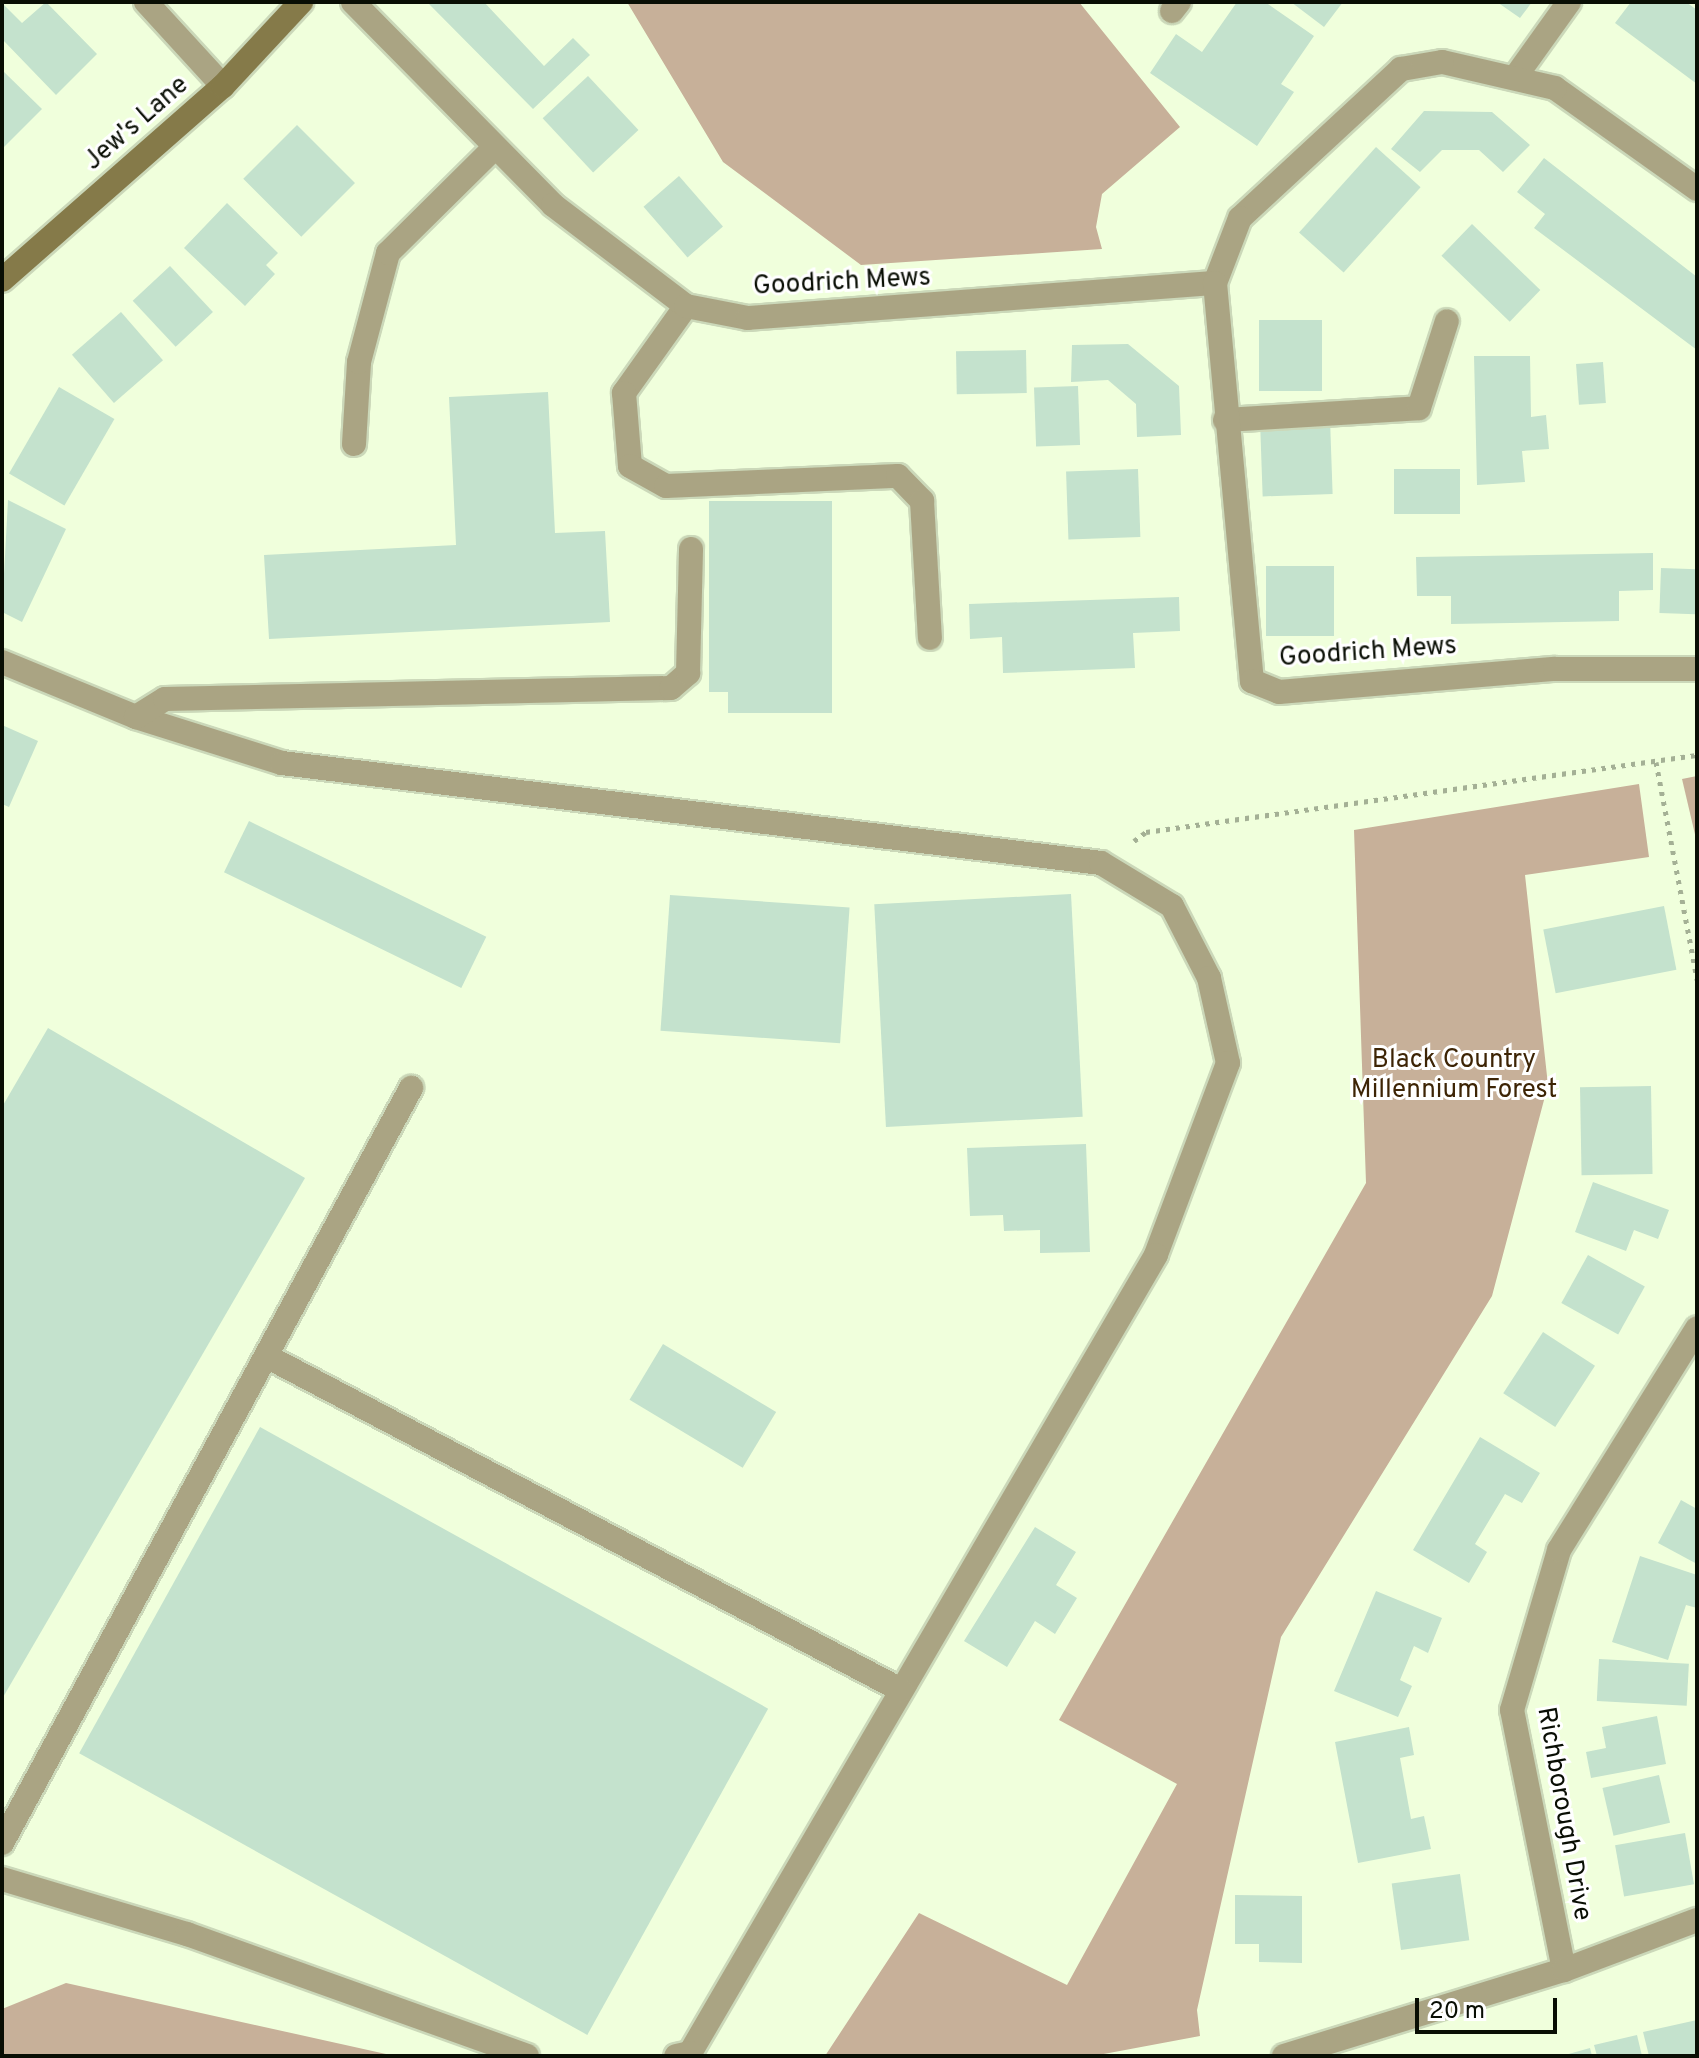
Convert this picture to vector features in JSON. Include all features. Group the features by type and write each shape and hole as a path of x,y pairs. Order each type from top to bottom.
{"main road":[{"name":"Jew's Lane","path":"2,280 223,86 301,2"}],"street":[{"path":"146,2 223,86"},
{"name":"Goodrich Mews","path":"353,2 493,149 553,205 686,306 748,318 1215,283"},
{"path":"1516,76 1569,2"},
{"name":"Goodrich Mews","path":"1697,189 1555,88 1516,76 1442,62 1401,69 1240,218 1215,283 1225,420 1252,681 1279,692 1539,670 1697,669"},
{"path":"354,444 359,362 388,253 493,149"},
{"path":"686,306 624,393 630,466 666,486 898,476 922,501 930,638"},
{"path":"1225,420 1419,408 1447,321"},
{"path":"136,717 165,699 671,688 688,673 691,549"},
{"path":"2,662 136,717 298,765 1101,863 1172,906 1209,978 1228,1063 1156,1255 690,2053 676,2056"},
{"path":"2,1843 270,1358 411,1088"},
{"name":"Richborough Drive","path":"1564,1970 1512,1710 1559,1550 1697,1328"},
{"path":"270,1358 901,1690"},
{"path":"2,1879 187,1934 527,2056"},
{"name":"Richborough Drive","path":"1284,2056 1564,1970 1697,1920"}],"path":[{"path":"1101,863 1146,832 1697,755"},
{"path":"1656,762 1697,980"}],"green space":[{"path":"627,2 1079,2 1180,127 1102,194 1096,227 1102,249 861,265 723,162"},
{"path":"1697,776 1697,843 1682,779"},
{"name":"Black Country Millennium Forest","path":"1639,784 1649,857 1525,875 1548,1085 1492,1296 1281,1637 1197,2010 1200,2036 1093,2056 825,2056 919,1913 1067,1985 1177,1784 1059,1720 1366,1183 1354,830"},
{"path":"66,1983 395,2056 2,2056 2,2009"}],"building":[{"path":"46,2 97,54 56,95 2,39 2,3 22,23"},
{"path":"427,2 484,2 544,66 573,38 590,55 533,109"},
{"path":"1237,2 1265,2 1314,36 1281,84 1294,92 1257,146 1150,73 1176,34 1202,52"},
{"path":"1291,2 1343,2 1324,27"},
{"path":"1497,2 1532,2 1520,18"},
{"path":"1631,2 1686,2 1697,10 1697,84 1615,23"},
{"path":"2,70 42,109 2,149"},
{"path":"588,76 638,130 593,172 543,118"},
{"path":"1424,111 1492,112 1530,145 1503,172 1479,150 1442,150 1420,172 1391,149"},
{"path":"297,125 355,183 301,237 243,179"},
{"path":"1376,147 1421,187 1344,273 1299,232"},
{"path":"1544,158 1697,277 1697,350 1534,228 1545,214 1517,192"},
{"path":"679,176 723,227 687,257 644,207"},
{"path":"227,203 278,253 266,265 275,274 245,306 184,248"},
{"path":"1472,224 1540,290 1510,322 1441,256"},
{"path":"170,266 213,312 176,347 133,301"},
{"path":"121,312 163,360 114,403 72,355"},
{"path":"1259,320 1322,320 1322,391 1259,391"},
{"path":"1128,344 1179,386 1181,435 1137,437 1136,404 1108,380 1071,382 1072,345"},
{"path":"1026,350 1027,393 957,394 956,351"},
{"path":"1474,356 1530,356 1531,417 1546,415 1549,449 1522,451 1525,482 1477,485"},
{"path":"1603,362 1606,403 1579,405 1576,364"},
{"path":"1078,386 1080,445 1036,446 1034,388"},
{"path":"59,387 114,419 64,506 9,474"},
{"path":"548,392 555,533 605,531 610,622 269,639 264,555 456,545 449,397"},
{"path":"1330,419 1333,494 1263,496 1260,421"},
{"path":"1138,469 1140,537 1068,539 1066,472"},
{"path":"1394,469 1460,469 1460,514 1394,514"},
{"path":"8,500 66,529 22,622 2,612"},
{"path":"709,501 832,501 832,713 728,713 728,692 709,692"},
{"path":"1653,553 1653,590 1619,591 1619,621 1451,624 1451,596 1417,596 1416,557"},
{"path":"1266,566 1334,566 1334,636 1266,636"},
{"path":"1661,568 1697,569 1695,614 1659,613"},
{"path":"1179,597 1180,631 1133,633 1135,668 1003,673 1002,637 970,639 969,604"},
{"path":"2,725 38,741 9,807 2,804"},
{"path":"249,821 486,937 461,988 224,872"},
{"path":"1071,894 1083,1117 886,1127 874,904"},
{"path":"670,895 850,908 840,1043 661,1031"},
{"path":"1664,906 1676,970 1556,993 1543,929"},
{"path":"48,1028 305,1178 2,1699 2,1107"},
{"path":"1651,1086 1653,1174 1582,1175 1580,1087"},
{"path":"1086,1144 1090,1252 1040,1253 1040,1230 1004,1231 1003,1215 970,1216 967,1148"},
{"path":"1593,1182 1669,1210 1658,1239 1634,1230 1626,1251 1575,1232"},
{"path":"1588,1255 1645,1287 1618,1335 1561,1303"},
{"path":"1543,1332 1595,1366 1555,1427 1503,1393"},
{"path":"663,1344 776,1412 743,1468 630,1400"},
{"path":"260,1427 768,1709 587,2035 79,1753"},
{"path":"1480,1437 1540,1473 1522,1503 1505,1494 1475,1544 1487,1552 1469,1583 1413,1550"},
{"path":"1681,1500 1697,1509 1697,1564 1658,1543"},
{"path":"1035,1527 1076,1552 1056,1585 1077,1598 1055,1634 1035,1621 1007,1667 964,1641"},
{"path":"1640,1556 1697,1575 1697,1608 1686,1605 1668,1660 1612,1642"},
{"path":"1376,1591 1442,1618 1428,1653 1414,1646 1400,1680 1412,1686 1398,1717 1334,1691"},
{"path":"1599,1659 1689,1664 1687,1706 1597,1701"},
{"path":"1657,1716 1666,1764 1591,1778 1586,1752 1606,1748 1602,1727"},
{"path":"1409,1727 1414,1755 1400,1758 1411,1819 1424,1816 1431,1849 1358,1863 1335,1742"},
{"path":"1659,1775 1670,1823 1614,1836 1602,1788"},
{"path":"1685,1833 1694,1884 1624,1897 1615,1845"},
{"path":"1460,1874 1469,1940 1401,1950 1392,1884"},
{"path":"1235,1895 1302,1896 1302,1963 1259,1962 1259,1944 1235,1944"},
{"path":"1697,2020 1697,2056 1649,2056 1643,2032"},
{"path":"1637,2035 1642,2056 1597,2056 1594,2045"},
{"path":"1590,2048 1592,2056 1565,2056 1565,2055"}]}
